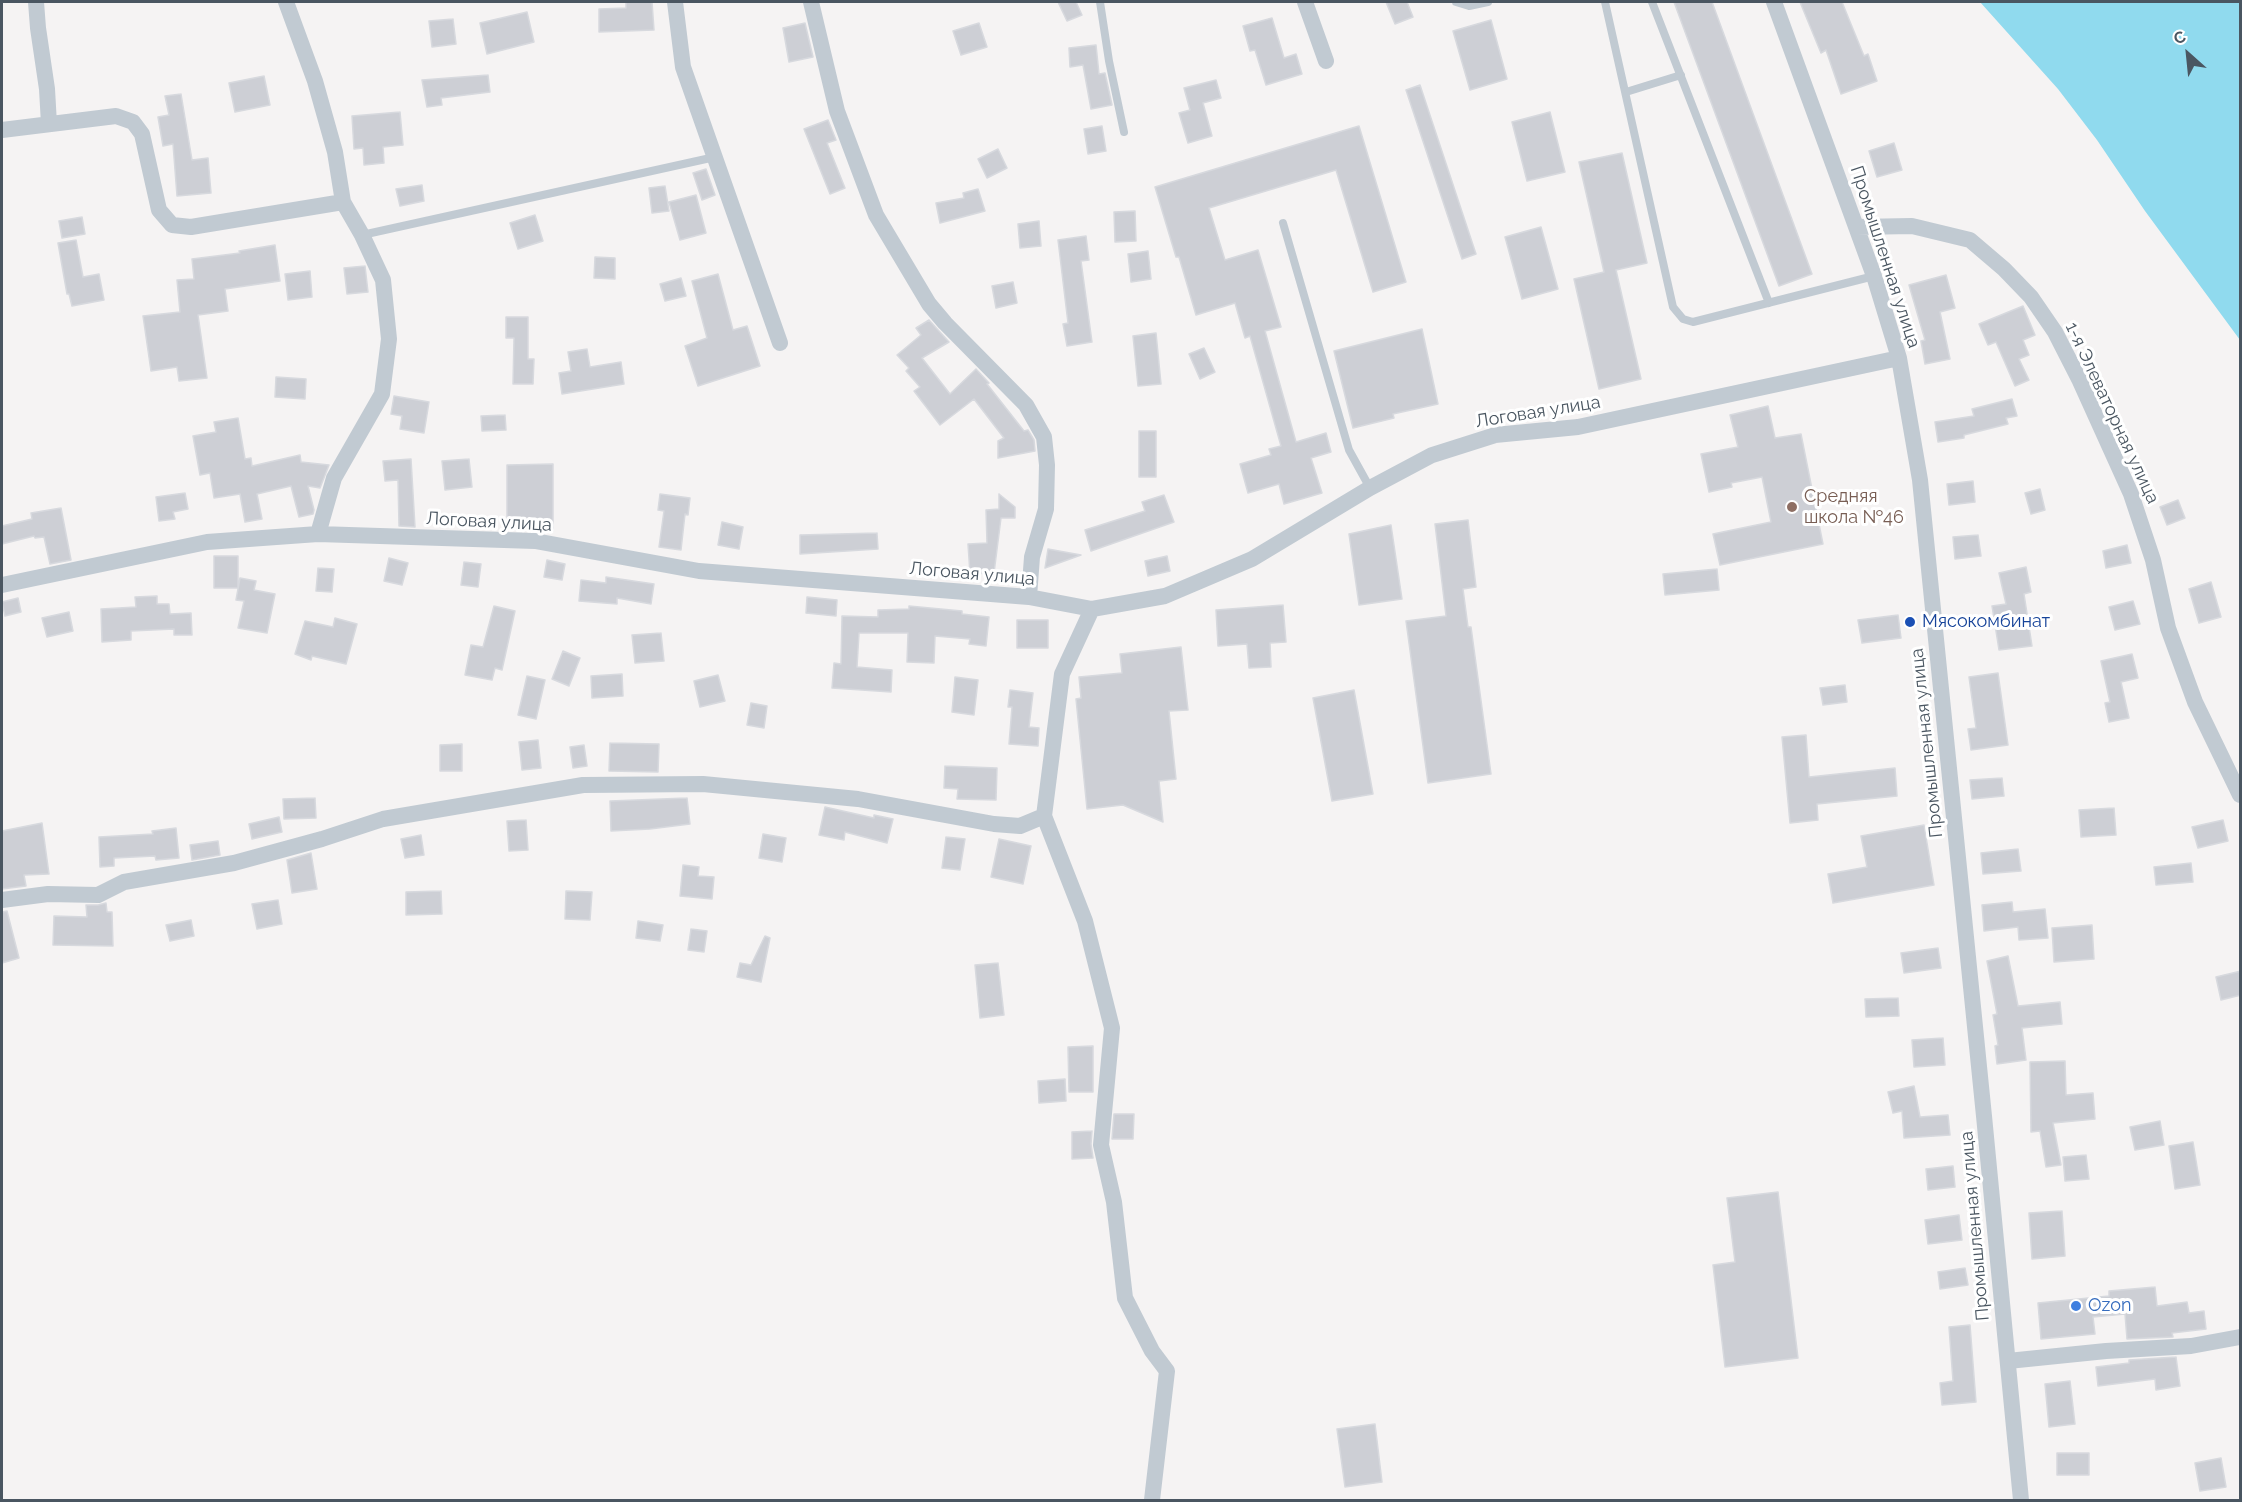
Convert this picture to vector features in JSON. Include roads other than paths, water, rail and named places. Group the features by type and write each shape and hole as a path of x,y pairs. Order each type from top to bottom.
{"street":[{"path":"36,2 49,124"},
{"path":"286,2 315,81 335,152 343,202 362,235 383,280 389,339 382,394 334,478 318,534"},
{"path":"675,2 683,67 780,343"},
{"path":"811,2 837,111 876,215 929,304 1026,405 1044,437 1047,465 1046,509 1032,557 1029,597"},
{"path":"1305,2 1326,61"},
{"name":"Промышленная улица","path":"1774,2 1874,276 1899,358 1920,480 2021,1500"},
{"path":"2,130 116,116 133,122 142,134 159,210 172,225 191,227 343,202"},
{"name":"1-я Элеваторная улица","path":"1857,227 1912,226 1970,240 2004,269 2031,297 2055,333 2079,379 2131,494 2153,560 2168,628 2195,702 2241,795"},
{"name":"Логовая улица","path":"2,585 207,542 318,534 535,541 699,571 1029,597 1092,609 1165,596 1252,559 1370,488 1432,455 1495,435 1578,427 1899,358"},
{"path":"1092,609 1062,674 1044,816 1085,921 1112,1028 1101,1145 1114,1202 1125,1299 1152,1351 1167,1371 1152,1500"},
{"path":"2,900 48,894 98,895 123,882 234,863 322,839 383,819 583,785 703,784 858,799 994,824 1020,826 1044,816"},
{"path":"2007,1361 2106,1351 2190,1346 2241,1337"}],"lane":[{"path":"1100,2 1109,61 1124,132"},
{"path":"1456,2 1469,6 1488,2"},
{"path":"1605,2 1673,307 1683,319 1694,322 1874,276"},
{"path":"1652,2 1769,303"},
{"path":"1626,92 1681,75"},
{"path":"362,235 715,157"},
{"path":"1283,223 1349,450 1370,488"}],"water":[{"path":"1980,2 2240,2 2240,340 2058,89"}],"place":[{"name":"Средняя школа №46","path":"1792,507"},
{"name":"Мясокомбинат","path":"1910,622"},
{"name":"Ozon","path":"2076,1306"}]}
